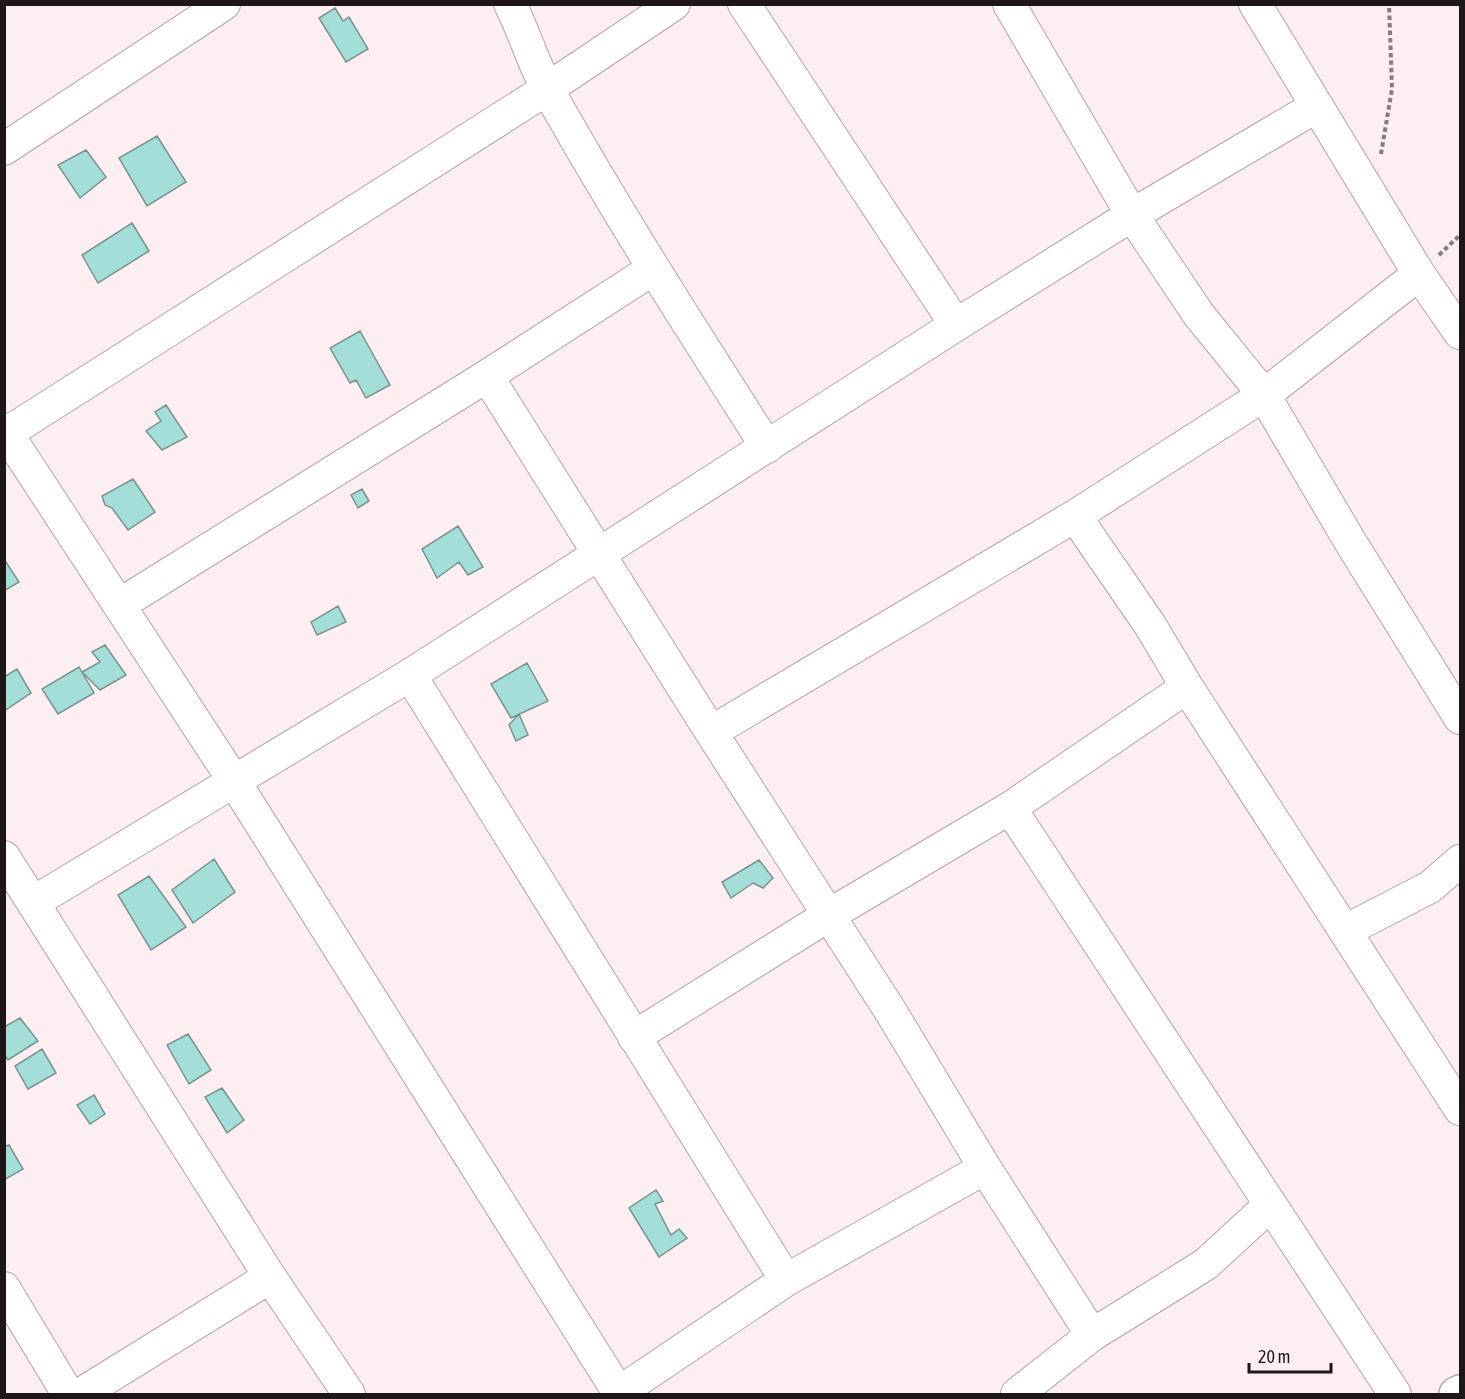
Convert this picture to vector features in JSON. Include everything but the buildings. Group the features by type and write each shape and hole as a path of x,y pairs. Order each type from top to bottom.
{"street":[{"path":"4,149 224,4"},
{"path":"510,4 547,89 652,269 767,447"},
{"path":"674,4 547,89 5,432 234,781 618,1394 786,1280 985,1168"},
{"path":"744,4 956,325"},
{"path":"1009,4 1132,214 1199,315 1264,395 1351,543 1461,718"},
{"path":"1256,4 1419,274 1461,333"},
{"path":"34,902 410,675 1132,214 1317,106"},
{"path":"119,605 487,376 652,269"},
{"path":"711,732 1075,516 1264,395 1419,274"},
{"path":"487,376 598,555 891,1012 985,1168 1092,1335"},
{"path":"1075,516 1150,625 1187,687 1461,1109"},
{"path":"410,675 786,1280"},
{"path":"634,1037 829,915 1010,808 1187,687"},
{"path":"1010,808 1395,1395"},
{"path":"4,857 270,1277 349,1395"},
{"path":"1345,931 1430,887 1461,861"},
{"path":"1017,1395 1092,1335 1206,1264 1270,1205"},
{"path":"81,1395 270,1277"},
{"path":"4,1288 68,1395"},
{"path":"1456,1395 1461,1392"}],"path":[{"path":"1381,155 1392,88 1389,4"}]}
